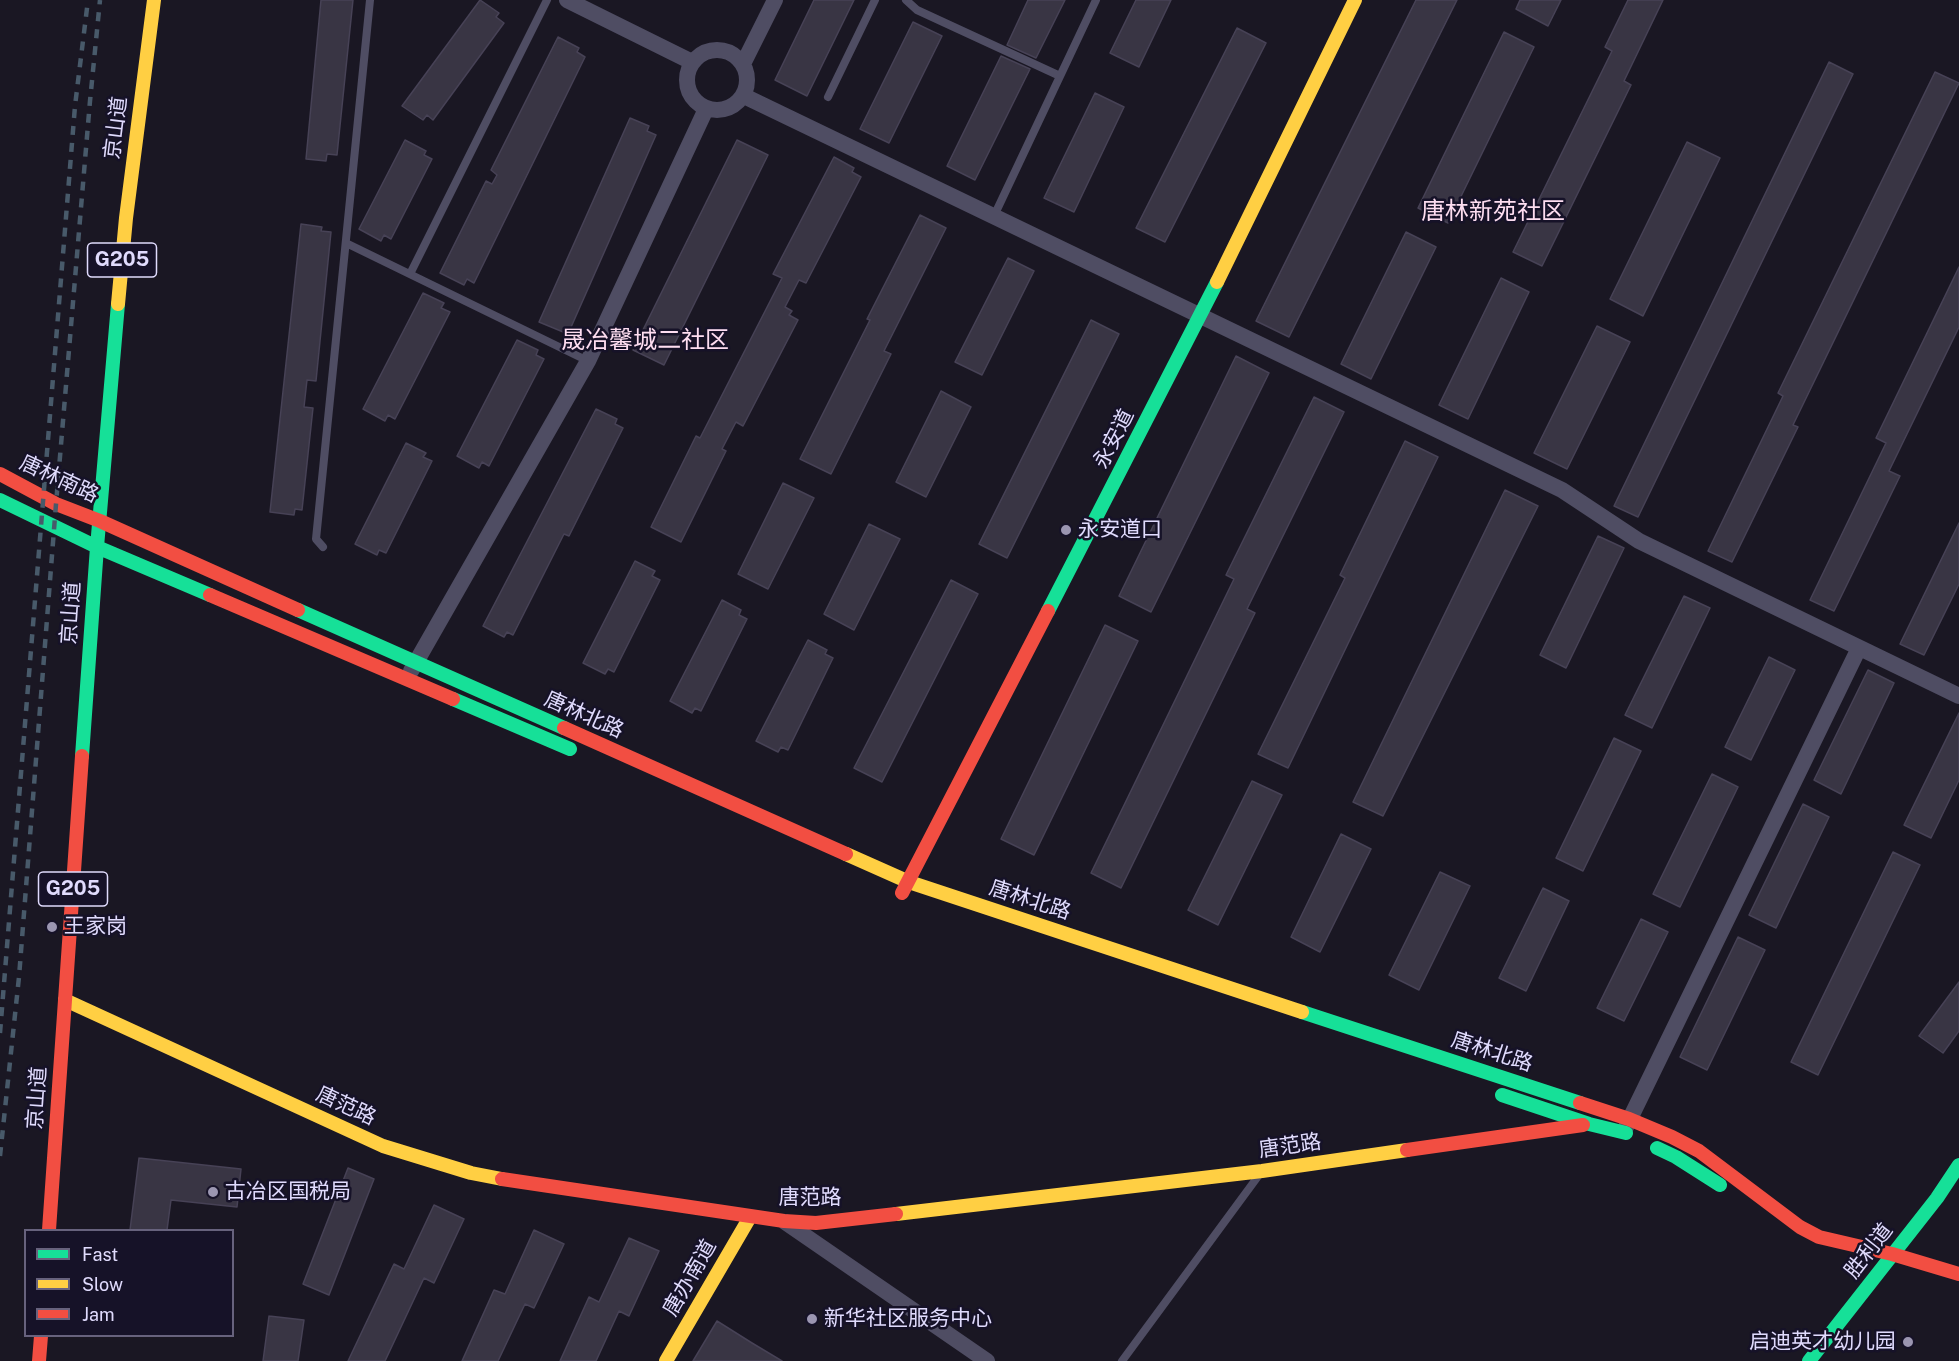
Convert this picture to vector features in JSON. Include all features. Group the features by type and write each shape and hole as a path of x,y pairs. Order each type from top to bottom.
{"main road":[{"name":"京山道","path":"49,1229 99,521 126,218 154,0"},
{"name":"永安道","path":"906,887 1201,315 1355,0"},
{"name":"唐林南路","path":"0,474 56,504 99,521"},
{"path":"0,501 97,548"},
{"name":"唐林北路","path":"99,521 906,887 1633,1133 1676,1157 1729,1192"},
{"name":"唐林北路","path":"97,548 582,754"},
{"name":"唐林北路","path":"746,825 906,887 1138,972"},
{"name":"唐范路","path":"65,1000 383,1146 471,1173 521,1183 784,1221 816,1223 1262,1172 1589,1124"},
{"name":"唐林北路","path":"1488,1090 1589,1124 1633,1133 1671,1137 1699,1151 1800,1227 1819,1238 1892,1254 1959,1274"},
{"name":"胜利道","path":"1809,1361 1937,1198 1959,1165"},
{"path":"1758,1212 1796,1240 1816,1251"},
{"name":"唐办南道","path":"666,1361 750,1217"},
{"path":"1926,1278 1959,1287"},
{"path":"39,1361 41,1337"}],"street":[{"path":"567,0 692,62"},
{"path":"743,64 775,0"},
{"path":"718,50 737,57 743,64 748,80 744,96 731,108 714,111 706,109 692,98 687,80 692,62 708,51 718,50"},
{"path":"744,96 1562,490 1639,541 1959,696"},
{"path":"406,680 588,361 706,109"},
{"path":"1633,1133 1859,648"},
{"path":"784,1221 987,1361"}],"lane":[{"path":"323,547 316,539 370,0"},
{"path":"410,274 547,0"},
{"path":"828,97 874,0"},
{"path":"906,0 916,10 1060,76"},
{"path":"994,216 1096,0"},
{"path":"346,243 588,361"},
{"path":"1122,1361 1262,1172"}],"building":[{"path":"321,0 353,0 337,155 327,154 326,161 306,159"},
{"path":"480,0 499,13 496,17 504,23 433,120 427,115 423,120 402,106"},
{"path":"814,0 854,0 807,96 775,80"},
{"path":"1028,0 1065,0 1036,58 1007,45"},
{"path":"1136,0 1171,0 1139,67 1110,53"},
{"path":"1416,0 1457,0 1289,337 1256,321"},
{"path":"1520,0 1561,0 1548,26 1516,9"},
{"path":"1628,0 1663,0 1624,81 1631,85 1542,266 1513,252 1612,51 1605,47"},
{"path":"913,22 942,36 889,143 860,129"},
{"path":"1237,28 1266,43 1165,242 1136,228"},
{"path":"1504,32 1534,47 1448,223 1418,208"},
{"path":"558,37 579,48 577,52 585,57 474,283 467,279 464,285 440,273 486,181 492,184 497,175 491,170"},
{"path":"1001,56 1030,69 975,180 947,166"},
{"path":"1829,62 1853,74 1638,517 1614,506"},
{"path":"1935,72 1959,83 1793,425 1798,427 1732,562 1708,551 1783,396 1778,393"},
{"path":"1095,93 1124,107 1074,212 1044,198"},
{"path":"630,118 649,126 647,131 656,135 568,334 539,322"},
{"path":"405,140 426,151 424,155 432,159 391,239 384,235 381,241 359,229"},
{"path":"737,140 768,155 664,365 633,350"},
{"path":"1687,142 1720,158 1643,316 1610,299"},
{"path":"834,157 854,168 852,172 861,177 806,283 799,280 785,307 792,311 789,315 798,320 743,426 736,422 722,449 726,451 681,542 651,527 696,436 700,438 782,278 773,274"},
{"path":"920,215 946,228 884,351 891,354 831,474 800,459"},
{"path":"301,224 322,227 321,231 331,232 316,381 307,380 304,407 313,408 302,510 295,509 294,515 270,512"},
{"path":"1406,232 1436,247 1371,379 1341,364"},
{"path":"1008,258 1034,271 982,375 955,362"},
{"path":"1959,267 1959,327 1889,471 1900,476 1834,611 1810,600 1886,443 1876,438"},
{"path":"1501,278 1529,292 1468,419 1439,405"},
{"path":"423,293 444,303 441,308 450,312 395,419 388,415 385,421 363,409"},
{"path":"1091,320 1119,334 1007,558 979,544"},
{"path":"1597,326 1630,342 1567,469 1534,453"},
{"path":"517,340 538,350 536,355 544,359 489,466 482,462 479,468 457,456"},
{"path":"1236,356 1269,373 1151,612 1119,596"},
{"path":"941,391 971,407 926,497 896,482"},
{"path":"1314,397 1344,412 1247,609 1255,613 1121,888 1091,873 1234,579 1226,575"},
{"path":"596,409 617,419 615,424 623,428 569,536 564,534 513,635 507,632 504,637 483,626"},
{"path":"1405,441 1438,457 1288,768 1258,754 1345,578 1340,575"},
{"path":"406,443 426,453 423,457 432,461 386,553 379,550 377,555 355,544"},
{"path":"783,483 814,498 768,589 738,574"},
{"path":"1505,490 1538,506 1383,816 1353,802"},
{"path":"1959,523 1959,584 1924,655 1900,644"},
{"path":"869,524 900,539 854,630 824,614"},
{"path":"1598,536 1624,548 1566,668 1540,655"},
{"path":"635,561 655,571 652,576 660,580 614,672 608,669 605,674 583,663"},
{"path":"951,580 978,594 882,782 854,768"},
{"path":"1684,596 1710,608 1652,728 1625,715"},
{"path":"722,600 741,610 739,615 747,619 701,711 695,708 692,713 670,701"},
{"path":"1105,625 1138,641 1034,855 1001,839"},
{"path":"808,640 827,650 825,654 833,658 788,750 781,747 778,752 756,741"},
{"path":"1769,657 1795,670 1751,760 1725,747"},
{"path":"1868,670 1894,683 1841,794 1814,780"},
{"path":"1959,713 1959,780 1931,838 1904,825"},
{"path":"1614,738 1641,751 1583,871 1556,858"},
{"path":"1712,774 1738,787 1680,907 1653,894"},
{"path":"1252,781 1282,795 1218,925 1188,910"},
{"path":"1803,804 1829,817 1776,928 1749,915"},
{"path":"1341,834 1371,849 1320,952 1291,937"},
{"path":"1893,852 1920,865 1818,1075 1791,1062"},
{"path":"1440,872 1470,886 1419,990 1389,975"},
{"path":"1543,888 1569,901 1526,991 1499,978"},
{"path":"1641,919 1668,932 1624,1021 1597,1008"},
{"path":"1738,937 1765,950 1707,1070 1680,1057"},
{"path":"1959,982 1959,1031 1943,1053 1919,1036"},
{"name":"古冶区国税局","path":"139,1158 241,1169 237,1207 171,1200 167,1229 130,1229"},
{"path":"348,1168 374,1179 329,1295 303,1284"},
{"path":"434,1205 464,1219 434,1283 424,1278 385,1361 348,1361 394,1264 404,1269"},
{"path":"534,1230 564,1244 534,1308 525,1304 498,1361 462,1361 494,1290 505,1294"},
{"path":"629,1238 659,1251 629,1316 619,1311 596,1361 560,1361 589,1297 599,1302"},
{"path":"269,1316 304,1320 298,1361 263,1361"},
{"path":"717,1321 752,1343 782,1361 693,1361"}],"railway":[{"path":"0,1033 75,106 88,0"},
{"path":"0,1156 19,977 56,504 100,0"}],"traffic: fast":[{"path":"1048,611 1217,282"},
{"path":"82,756 118,304"},
{"path":"0,500 97,547 210,595"},
{"path":"298,610 564,728"},
{"path":"453,699 570,749"},
{"path":"1302,1012 1580,1103"},
{"path":"1502,1095 1589,1124 1626,1133"},
{"path":"1657,1148 1676,1157 1720,1185"},
{"path":"1809,1361 1937,1198 1959,1165"}],"traffic: slow":[{"path":"118,304 126,218 154,0"},
{"path":"1217,282 1355,0"},
{"path":"846,854 909,882 1302,1012"},
{"path":"65,1000 383,1146 471,1173 502,1179"},
{"path":"896,1214 1262,1171 1407,1150"},
{"path":"666,1361 750,1217"}],"traffic: jam":[{"path":"0,474 56,504 100,521 298,610"},
{"path":"210,595 453,699"},
{"path":"902,893 1048,611"},
{"path":"564,728 846,854"},
{"path":"49,1229 82,756"},
{"path":"1580,1103 1629,1119 1699,1151 1800,1227 1819,1237 1892,1254 1959,1274"},
{"path":"1407,1150 1583,1125"},
{"path":"502,1179 784,1221 816,1223 896,1214"},
{"path":"39,1361 41,1337"}],"place":[{"name":"永安道口","path":"1066,530"},
{"name":"王家岗","path":"52,927"},
{"name":"古冶区国税局","path":"213,1192"},
{"name":"新华社区服务中心","path":"812,1319"},
{"name":"启迪英才幼儿园","path":"1908,1342"}],"district":[{"name":"唐林新苑社区","path":"1493,212"},
{"name":"晟冶馨城二社区","path":"645,341"}]}
